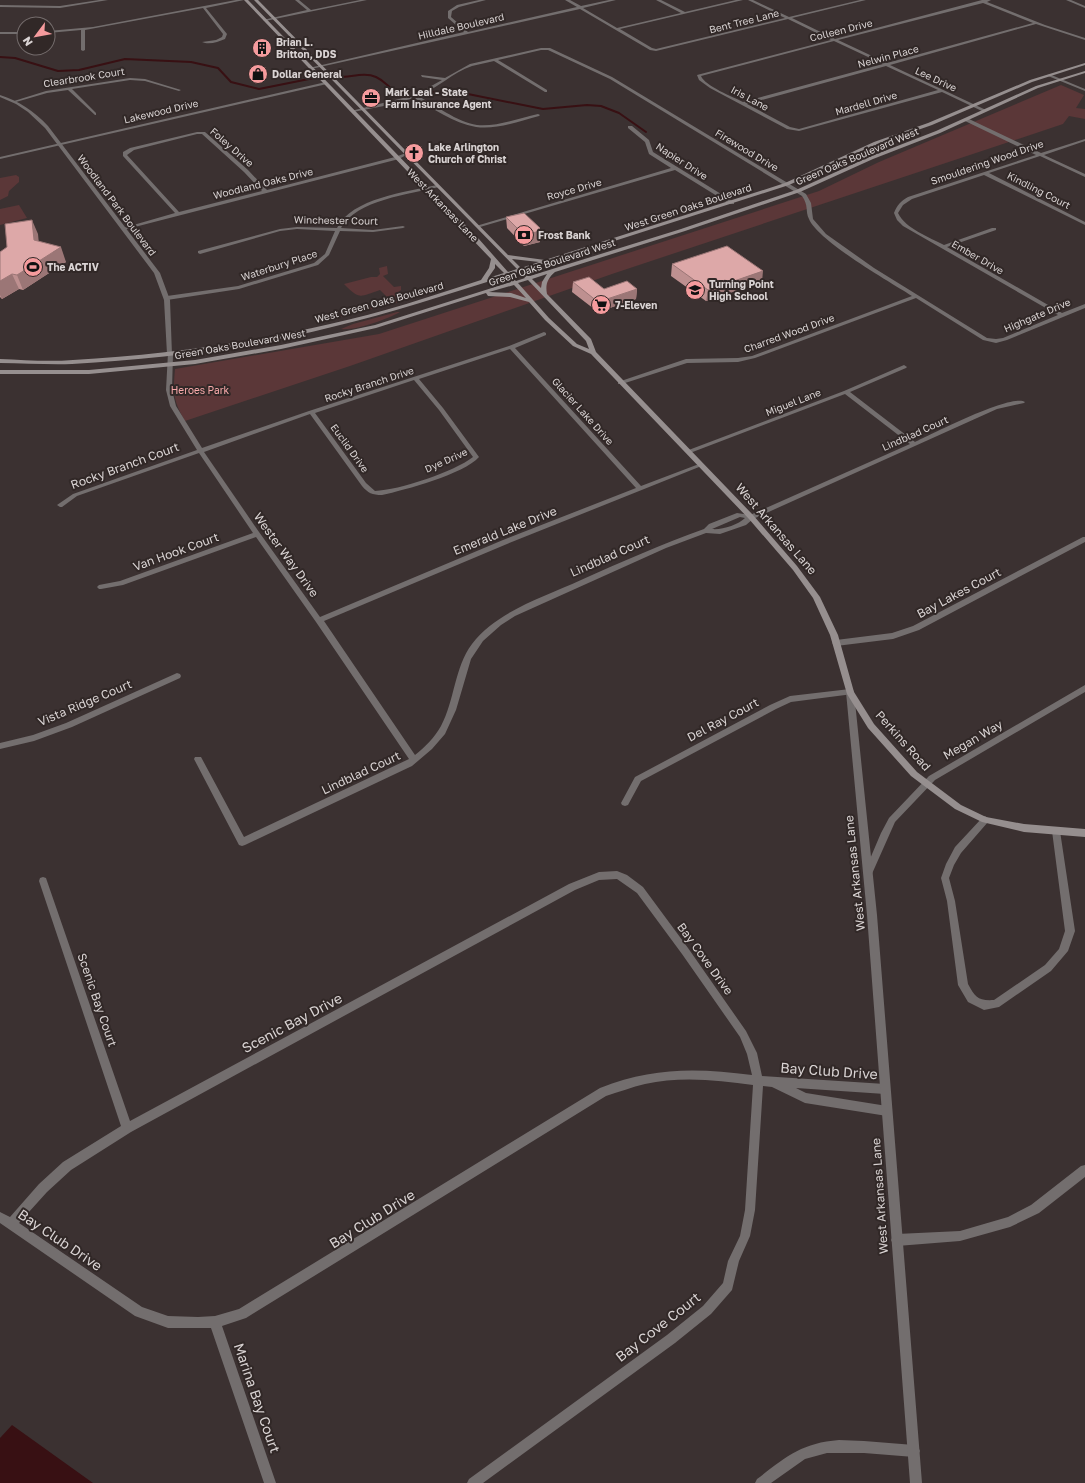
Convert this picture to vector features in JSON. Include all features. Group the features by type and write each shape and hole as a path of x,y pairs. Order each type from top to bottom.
{"main road":[{"name":"West Arkansas Lane","path":"246,0 476,239 547,319 575,345 593,354 751,517 795,568 816,597 836,643 850,692"},
{"name":"West Arkansas Lane","path":"256,0 589,340 593,354"},
{"name":"West Green Oaks Boulevard","path":"0,361 71,362 170,354 262,340 331,326 483,282 732,203 787,184 876,143 930,124 1015,87 1085,64"},
{"name":"Green Oaks Boulevard West","path":"0,372 82,372 168,365 242,354 334,336 410,316 695,226 798,191 871,158 967,120 1037,87 1085,72"},
{"path":"695,226 695,221 698,219 727,209 731,207 732,203"},
{"path":"446,208 457,206"},
{"path":"507,256 535,261 549,261"},
{"path":"483,282 492,268 493,259"},
{"path":"545,296 543,287 544,282 549,274 554,270"},
{"path":"479,294 511,295 531,301"},
{"path":"331,326 334,336"},
{"name":"Perkins Road","path":"850,692 871,726 914,774 958,807 986,820 1024,828 1085,832"}],"street":[{"path":"0,6 60,7 106,0"},
{"path":"56,31 83,29 242,0"},
{"path":"297,0 310,11"},
{"path":"265,20 366,0"},
{"path":"467,33 449,17 450,11 458,6 484,0"},
{"path":"567,0 617,29 741,0"},
{"name":"Hilldale Boulevard","path":"311,68 614,0"},
{"path":"658,0 684,13"},
{"name":"Lee Drive","path":"750,0 985,111"},
{"name":"Bent Tree Lane","path":"617,29 651,50 659,50 864,0"},
{"name":"Colleen Drive","path":"699,77 700,74 706,72 834,41 989,0"},
{"path":"1068,0 1085,6"},
{"path":"982,1 1037,23 1085,39"},
{"path":"204,7 225,34 224,38 221,40 215,42 204,42"},
{"name":"Nelwin Place","path":"742,104 1037,23"},
{"path":"83,29 83,50"},
{"path":"0,33 16,33"},
{"name":"Firewood Drive","path":"495,60 546,49 555,51 611,78 804,195 809,203 812,219 824,235 915,297 985,339 996,341"},
{"path":"353,111 414,96 424,92 462,69 495,60 546,92"},
{"path":"1049,75 1085,90"},
{"path":"422,76 445,79"},
{"name":"Iris Lane","path":"699,77 711,87 795,130"},
{"name":"Clearbrook Court","path":"16,101 35,94 130,79 145,80 179,90"},
{"name":"Lakewood Drive","path":"0,158 326,83"},
{"path":"68,88 95,114"},
{"name":"Mardell Drive","path":"795,130 804,130 941,91"},
{"name":"Woodland Park Boulevard","path":"0,96 22,104 37,116 60,144 157,273 167,298 170,354"},
{"path":"414,96 466,123 478,126 488,126 538,115"},
{"path":"967,120 1085,176"},
{"name":"Napier Drive","path":"630,127 647,141 651,153 732,203"},
{"name":"Foley Drive","path":"178,214 125,155 125,153 132,149 196,133 203,133 246,171 265,191"},
{"name":"Smouldering Wood Drive","path":"898,207 902,202 910,198 1085,140"},
{"name":"Woodland Oaks Drive","path":"125,230 178,214 397,158 406,154"},
{"name":"Royce Drive","path":"478,226 675,168"},
{"name":"Kindling Court","path":"984,173 1085,224"},
{"name":"Waterbury Place","path":"167,298 239,287 316,264 324,260 344,220 351,213 372,203 437,186"},
{"name":"Ember Drive","path":"898,207 896,213 905,225 1061,315"},
{"name":"Winchester Court","path":"200,252 280,230 297,228 372,230 403,227"},
{"path":"943,247 994,229"},
{"name":"Charred Wood Drive","path":"620,383 686,361 738,360 753,358 915,297"},
{"name":"Highgate Drive","path":"996,341 1005,339 1085,306"},
{"name":"Rocky Branch Drive","path":"200,451 311,412 511,347 544,334"},
{"name":"Glacier Lake Drive","path":"511,347 640,489"},
{"name":"Wester Way Drive","path":"170,354 168,365 169,390 173,406 200,451 319,620 414,760"},
{"name":"Miguel Lane","path":"688,452 846,392 904,367"},
{"name":"Dye Drive","path":"375,493 389,492 424,481 470,463 476,457 441,409 416,379"},
{"path":"846,392 914,444"},
{"name":"Lindblad Court","path":"198,759 242,842 409,764 431,746 445,726 467,659 481,639 496,624 512,614 664,546 706,531 718,532 744,524 751,517 995,408 1022,402"},
{"name":"Euclid Drive","path":"311,412 363,483 368,489 375,493"},
{"name":"Rocky Branch Court","path":"60,505 75,495 200,451"},
{"name":"Emerald Lake Drive","path":"319,620 701,465"},
{"name":"Van Hook Court","path":"101,587 121,583 257,534"},
{"name":"Bay Lakes Court","path":"836,643 893,636 916,628 1085,539"},
{"name":"Vista Ridge Court","path":"0,746 34,738 69,725 178,676"},
{"name":"Megan Way","path":"868,874 892,820 932,778 1085,688"},
{"name":"Del Ray Court","path":"625,803 638,779 773,707 790,699 850,692"},
{"name":"West Arkansas Lane","path":"850,692 872,915 916,1483"},
{"path":"986,820 958,850 950,864 945,878 951,901 963,985 971,999 984,1005 996,1004 1048,968 1063,952 1070,931 1056,831"},
{"name":"Scenic Bay Drive","path":"11,1224 43,1188 67,1166 128,1128 572,887 599,876 606,876"},
{"name":"Bay Cove Drive","path":"606,876 617,876 624,878 640,890 685,950 743,1034 752,1053 758,1081"},
{"name":"Scenic Bay Court","path":"43,881 128,1128"},
{"name":"Bay Club Drive","path":"0,1217 139,1312 168,1322 215,1322 242,1314 604,1092 645,1079 675,1075 721,1076 758,1081 885,1089"},
{"name":"Bay Cove Court","path":"473,1483 671,1339 707,1310 728,1286 734,1262 745,1236 750,1210 758,1081"},
{"name":"Bay Club Drive","path":"772,1082 805,1098 887,1111"},
{"path":"897,1240 960,1236 1010,1222 1036,1209 1085,1170"},
{"name":"Marina Bay Court","path":"215,1322 270,1483"},
{"path":"761,1483 791,1461 815,1449 840,1446 914,1451"}],"green space":[{"name":"Heroes Park","path":"1061,85 1084,95 1076,108 1085,109 1085,119 1069,116 1063,124 612,274 350,366 185,421 178,408 174,390 175,369 379,334 819,191 879,162"},
{"path":"16,175 19,177 19,182 9,191 8,196 0,200 0,178"},
{"path":"19,205 27,218 0,225 0,209"},
{"path":"387,266 388,274 383,276 394,287 401,286 401,290 396,294 399,302 333,319 334,316 391,301 380,290 360,296 353,293 344,284 371,277 377,277 380,274 379,268"},
{"path":"400,312 371,324 341,329 353,324"}],"shaded area":[{"path":"12,1425 93,1483 0,1483 0,1438"}],"building":[{"path":"524,213 540,228 538,229 540,231 524,235 506,217"},
{"path":"32,220 34,240 61,247 17,275 12,274 0,281 0,252 7,247 5,224"},
{"path":"727,246 763,271 708,290 672,264"},
{"path":"589,277 604,289 627,281 637,289 598,302 573,282"}],"waterway":[{"path":"0,57 15,58 58,71 79,70 125,59 191,62 218,68 231,82 259,89 314,78"},
{"path":"340,77 363,75 376,77 394,90 403,93"},
{"path":"431,92 463,93 543,109 587,105 601,106 619,113 646,132"}],"place":[{"name":"Brian L. Britton, DDS","path":"262,48"},
{"name":"Dollar General","path":"258,74"},
{"name":"Mark Leal - State Farm Insurance Agent","path":"371,98"},
{"name":"Lake Arlington Church of Christ","path":"414,153"},
{"name":"Frost Bank","path":"524,235"},
{"name":"The ACTIV","path":"33,267"},
{"name":"Turning Point High School","path":"695,290"},
{"name":"7-Eleven","path":"601,305"}]}
